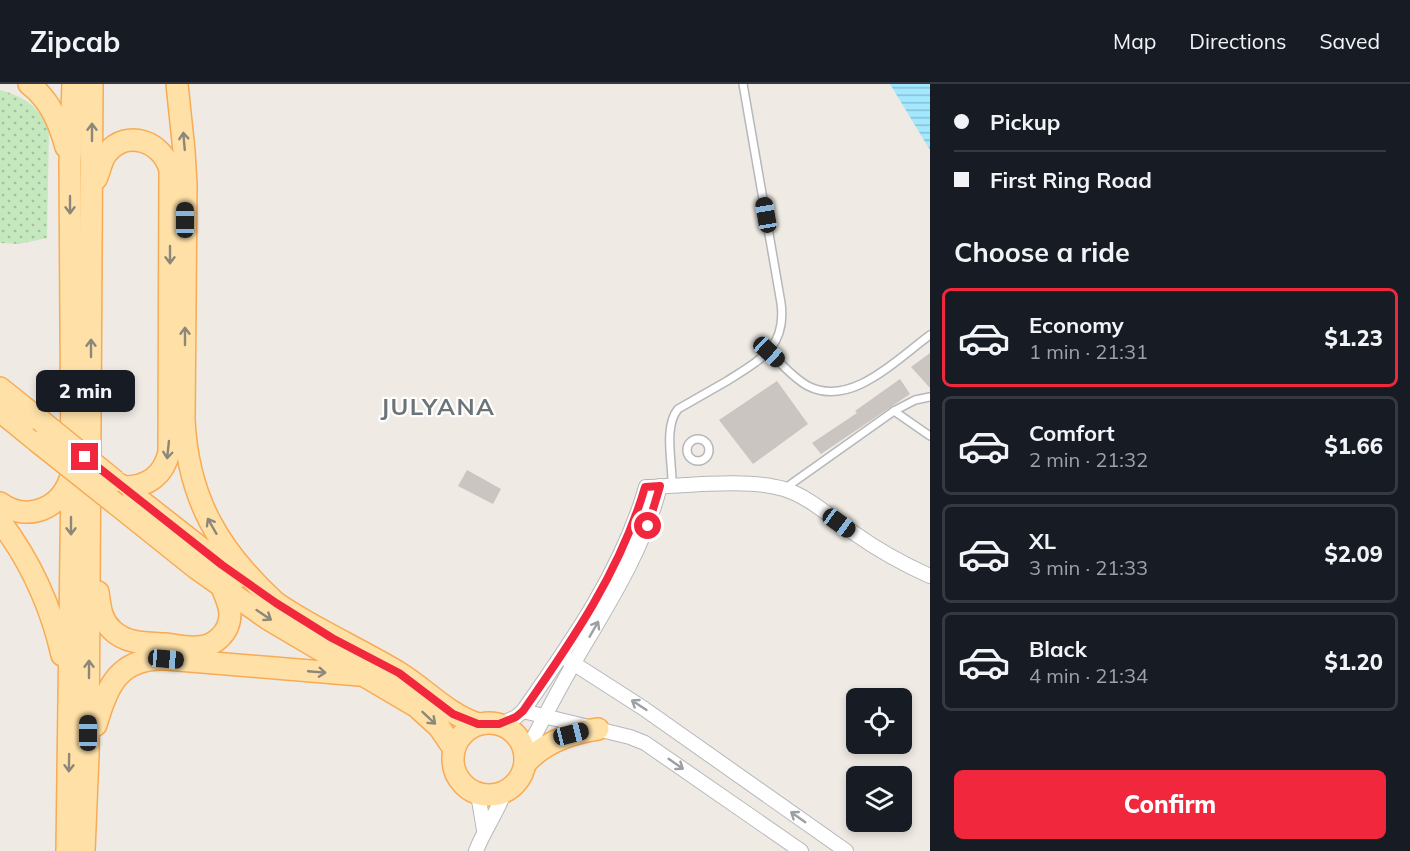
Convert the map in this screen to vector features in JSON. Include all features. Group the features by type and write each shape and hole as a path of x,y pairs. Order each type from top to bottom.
{"main road":[{"path":"28,84 40,94 53,111 70,163"},
{"path":"73,84 70,163 72,476 70,691 76,841"},
{"path":"88,755 92,84"},
{"path":"177,84 186,185 184,420 187,455 196,492 211,525 243,571 276,603"},
{"path":"92,188 106,154 125,141 147,142 160,150 168,163 170,178 169,452 163,469 157,476 142,486 118,491"},
{"path":"0,388 40,420 222,587 268,619 417,707 439,727 454,749"},
{"path":"0,411 38,442 118,491 276,603 332,638 399,673 453,714 478,724 499,724 516,736 525,759"},
{"path":"0,503 17,512 42,510 61,497 72,476"},
{"path":"0,521 21,550 41,587 55,628 70,691"},
{"path":"89,559 104,621 114,632 133,641 196,648 210,644 222,635 229,622 229,607 222,587"},
{"path":"76,841 88,755 103,700 120,673 141,661 166,659 366,676"},
{"path":"478,724 460,736 454,749 453,763 457,776 465,787 478,794 492,795 505,791 518,780 525,759 539,750 559,739 598,729"}],"street":[{"path":"499,724 516,717 523,711 567,660 629,567 653,513 659,486 746,484 784,489 810,502 874,547 930,576"},
{"path":"525,759 567,660"},
{"path":"567,660 643,708 846,851"},
{"path":"523,711 630,736 645,743 801,851"},
{"path":"476,851 484,830 496,813 505,791"},
{"path":"478,794 484,830"}],"lane":[{"path":"659,486 672,456 670,423 678,409 758,362 769,352 779,334 782,313 743,84"},
{"path":"769,352 800,381 828,392 838,392 867,382 930,335"},
{"path":"784,489 894,411 915,400 930,397"},
{"path":"894,411 930,436"},
{"path":"672,456 687,453"}],"green space":[{"path":"0,90 29,103 49,128 47,238 19,244 0,243"}],"water":[{"path":"890,84 930,84 930,150"}],"building":[{"path":"930,353 930,388 911,367"},
{"path":"900,379 910,394 821,454 812,443 857,413 855,411"},
{"path":"777,381 808,424 753,464 719,420"},
{"path":"467,470 501,489 493,504 458,486"}],"district":[{"name":"JULYANA","path":"438,407"}],"route":[{"path":"85,457 222,565 276,603 332,638 399,673 453,714 478,724 499,724 516,717 523,711 562,656 615,567 626,544 645,487 660,486 648,526"}]}
